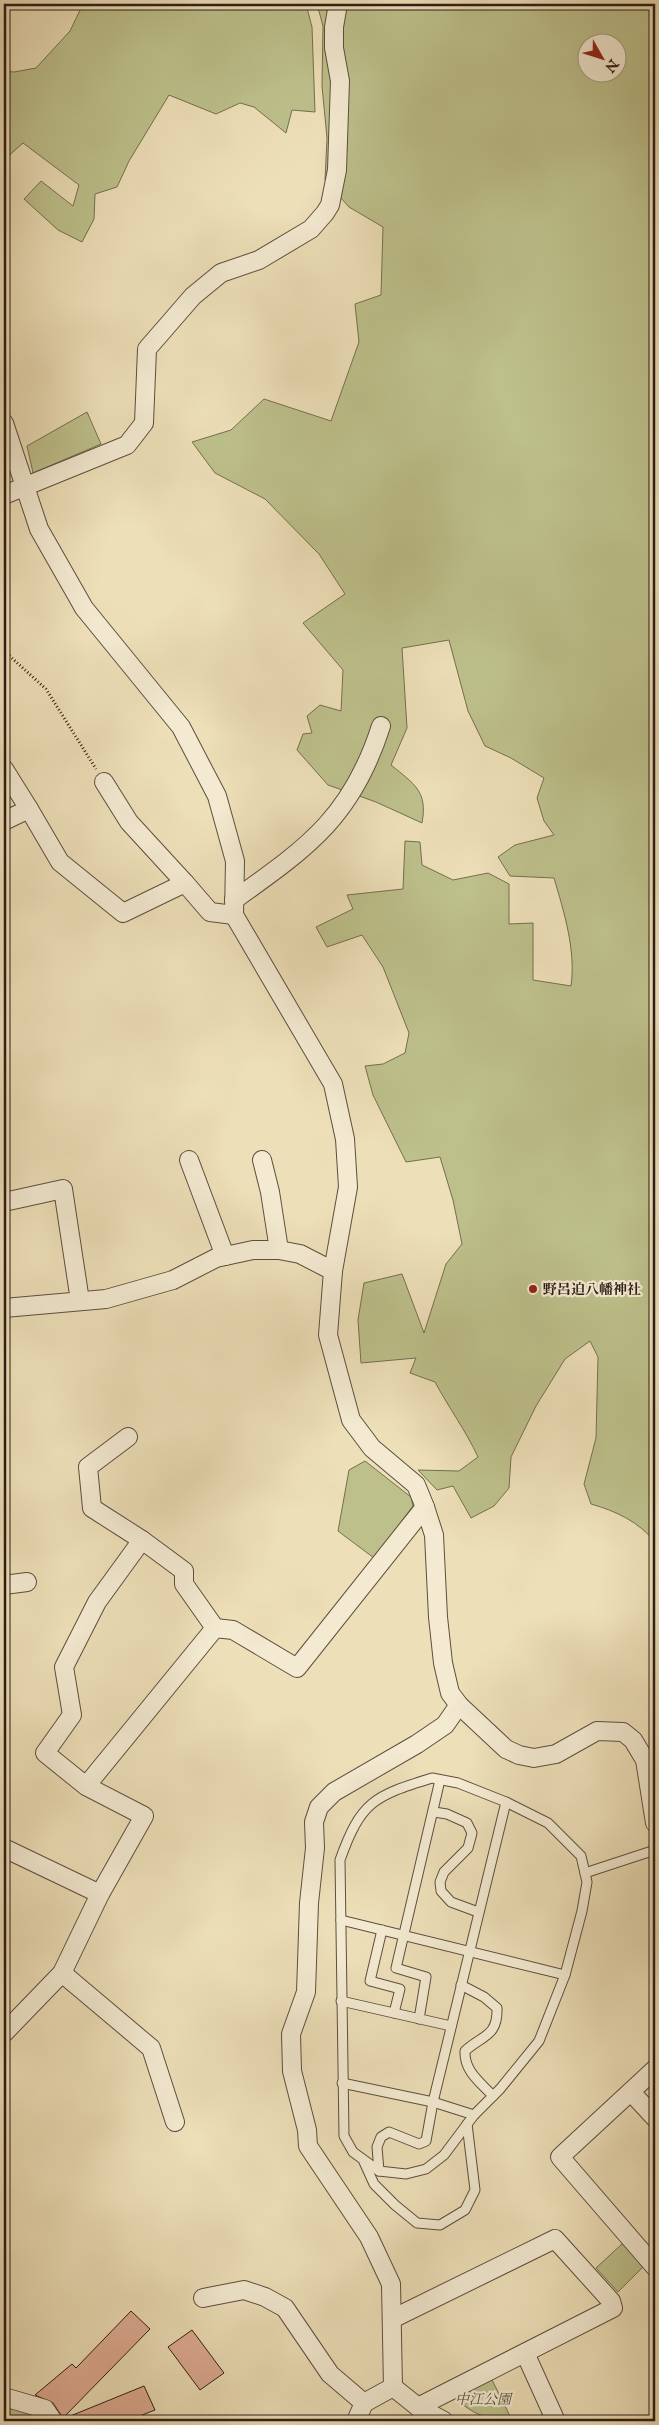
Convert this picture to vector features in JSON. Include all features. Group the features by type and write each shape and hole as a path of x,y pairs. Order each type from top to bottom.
{"street":[{"path":"4,495 127,446 144,422 147,349 193,296 221,273 259,260 311,229 325,213 330,205 337,170 340,81 334,48 334,27 338,4"},
{"path":"4,423 39,529 84,608 181,727 217,796 235,861 234,907 333,1084 345,1139 348,1186 333,1271 328,1334 352,1420 372,1448 416,1485 425,1507 434,1535 442,1663 450,1693 459,1705 506,1749 519,1756 534,1758 556,1754 597,1731 623,1732 633,1740 645,1760 655,1823"},
{"path":"104,782 129,822 210,912 234,907 323,832 346,804 370,761 381,726"},
{"path":"4,769 60,862 123,913 185,883"},
{"path":"4,821 29,809"},
{"path":"189,1160 225,1256"},
{"path":"262,1160 270,1192 279,1250"},
{"path":"4,1202 63,1189 80,1301"},
{"path":"4,1308 106,1299 173,1280 216,1258 253,1250 279,1250 300,1254 333,1271"},
{"path":"128,1437 88,1467 92,1508 142,1540 184,1571 184,1584 216,1628 233,1630 297,1668 425,1507"},
{"path":"4,2033 62,1973 100,1894 144,1816 86,1786 45,1752 72,1715 64,1667 97,1602 142,1540"},
{"path":"4,1585 27,1582"},
{"path":"86,1786 216,1628"},
{"path":"393,2387 391,2284 382,2260 369,2237 308,2146 307,2130 292,2071 292,2034 306,1992 309,1903 315,1848 314,1822 319,1807 334,1792 417,1744 445,1725 459,1705"},
{"path":"4,1848 100,1894"},
{"path":"62,1973 151,2048 175,2122"},
{"path":"655,2069 560,2157 655,2267"},
{"path":"631,2092 655,2118"},
{"path":"392,2319 555,2239 611,2302 613,2308 418,2407"},
{"path":"203,2298 244,2290 265,2297 285,2308 330,2374 364,2403"},
{"path":"525,2353 554,2417 552,2421"},
{"path":"356,2421 364,2403 393,2387"},
{"path":"393,2387 418,2407 444,2421"},
{"path":"4,2397 45,2409 53,2421"}],"lane":[{"path":"432,1778 440,1780 458,1783 506,1802 548,1823 581,1856 587,1882 582,1911 565,1975 539,2041 493,2096 474,2115 444,2155 426,2169 406,2174 379,2171 364,2162 353,2152 344,2136 340,1860 350,1832 361,1813 383,1795 432,1778"},
{"path":"419,2019 426,1977 396,1968 440,1780"},
{"path":"379,2171 377,2147 381,2136 389,2132 419,2144 426,2141 433,2102 506,1802"},
{"path":"434,1812 447,1814 467,1823 472,1833 468,1848 444,1872 440,1882 441,1891 450,1902 478,1912"},
{"path":"585,1873 655,1850"},
{"path":"341,1920 565,1975"},
{"path":"382,1930 370,1981 400,1989 394,2013"},
{"path":"461,1985 484,1996 497,2008 497,2021 492,2032 465,2051 467,2068 493,2096"},
{"path":"342,2001 451,2026"},
{"path":"342,2083 433,2102 474,2115"},
{"path":"364,2162 374,2184 395,2205 417,2223 440,2225 465,2210 475,2190 467,2124"}],"path":[{"path":"4,651 46,689 104,782"}],"green space":[{"path":"83,4 306,4 312,27 315,112 292,110 286,133 254,107 240,103 216,114 169,95 129,161 117,187 95,194 94,219 82,242 58,230 24,199 41,181 73,206 79,185 23,143 4,160 4,71 14,72 36,68 70,31"},
{"path":"317,4 655,4 655,1542 642,1529 626,1518 591,1504 584,1484 596,1438 598,1357 590,1341 565,1359 536,1406 511,1457 509,1488 494,1506 471,1518 453,1486 437,1490 418,1470 459,1471 478,1457 435,1382 410,1373 416,1358 361,1363 358,1320 364,1283 402,1274 424,1333 446,1264 462,1244 453,1200 440,1157 406,1162 373,1095 365,1066 383,1064 405,1053 409,1033 383,967 362,935 327,947 316,927 353,909 347,895 403,889 405,841 420,842 422,865 453,880 488,873 509,884 509,924 533,923 533,980 571,986 572,959 562,904 554,878 510,876 498,857 515,845 554,835 544,821 537,798 544,778 511,758 485,746 468,711 449,640 402,648 407,728 391,765 412,783 421,796 423,803 422,823 376,802 328,785 297,750 303,734 312,733 307,716 320,705 341,711 343,670 303,623 345,594 319,554 265,499 215,473 192,442 231,430 264,399 331,421 359,342 355,304 381,295 383,227 349,207 325,180 327,138 322,86 323,26"},
{"path":"87,412 101,444 33,473 27,446"},
{"path":"365,1461 411,1497 413,1506 374,1558 338,1531 349,1470"},
{"path":"623,2243 643,2267 618,2292 596,2268"},
{"name":"中江公園","path":"490,2376 510,2416 492,2417 473,2412 453,2397"},
{"path":"4,2404 34,2413 40,2421 4,2421"}],"building":[{"path":"131,2311 150,2329 63,2418 53,2403 35,2395 72,2364 76,2368"},
{"path":"192,2330 224,2373 200,2390 168,2347"},
{"path":"144,2386 155,2410 127,2421 63,2421 63,2419"}],"place":[{"name":"野呂迫八幡神社","path":"533,1289"}]}
